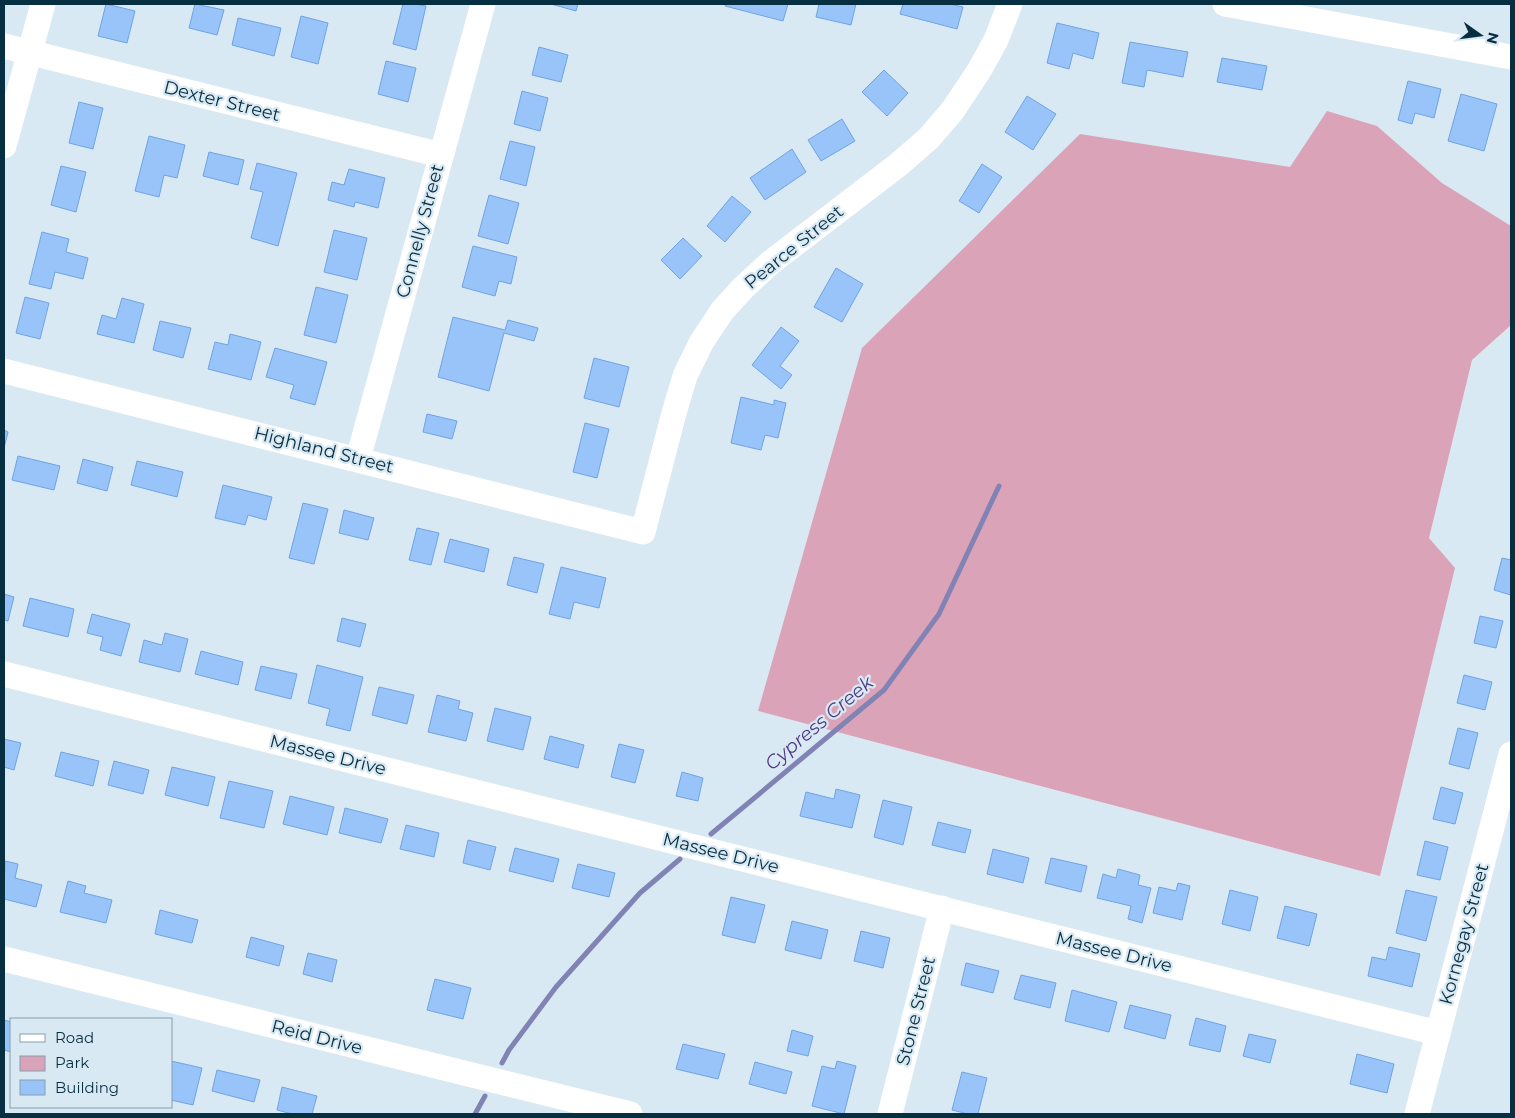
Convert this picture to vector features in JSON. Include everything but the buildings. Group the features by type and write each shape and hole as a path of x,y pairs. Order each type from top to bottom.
{"street":[{"path":"4,146 43,4"},
{"name":"Connelly Street","path":"358,459 483,4"},
{"name":"Pearce Street","path":"643,532 685,376 701,343 722,311 770,263 898,165 929,138 953,110 980,70 996,40 1010,4"},
{"path":"1225,4 1511,57"},
{"name":"Dexter Street","path":"4,46 441,155"},
{"name":"Highland Street","path":"4,371 643,532"},
{"name":"Massee Drive","path":"4,674 1438,1033"},
{"name":"Kornegay Street","path":"1417,1114 1511,754"},
{"name":"Stone Street","path":"890,1114 942,908"},
{"name":"Reid Drive","path":"4,959 630,1114"}],"green space":[{"path":"1327,111 1377,126 1442,183 1511,226 1511,325 1472,360 1429,538 1455,568 1380,876 758,711 862,348 1080,134 1290,167"}],"waterway":[{"name":"Cypress Creek","path":"711,834 884,690 939,614 999,486"},
{"name":"Cypress Creek","path":"502,1063 509,1050 556,987 640,893 680,859"},
{"name":"Cypress Creek","path":"475,1114 485,1096"}]}
